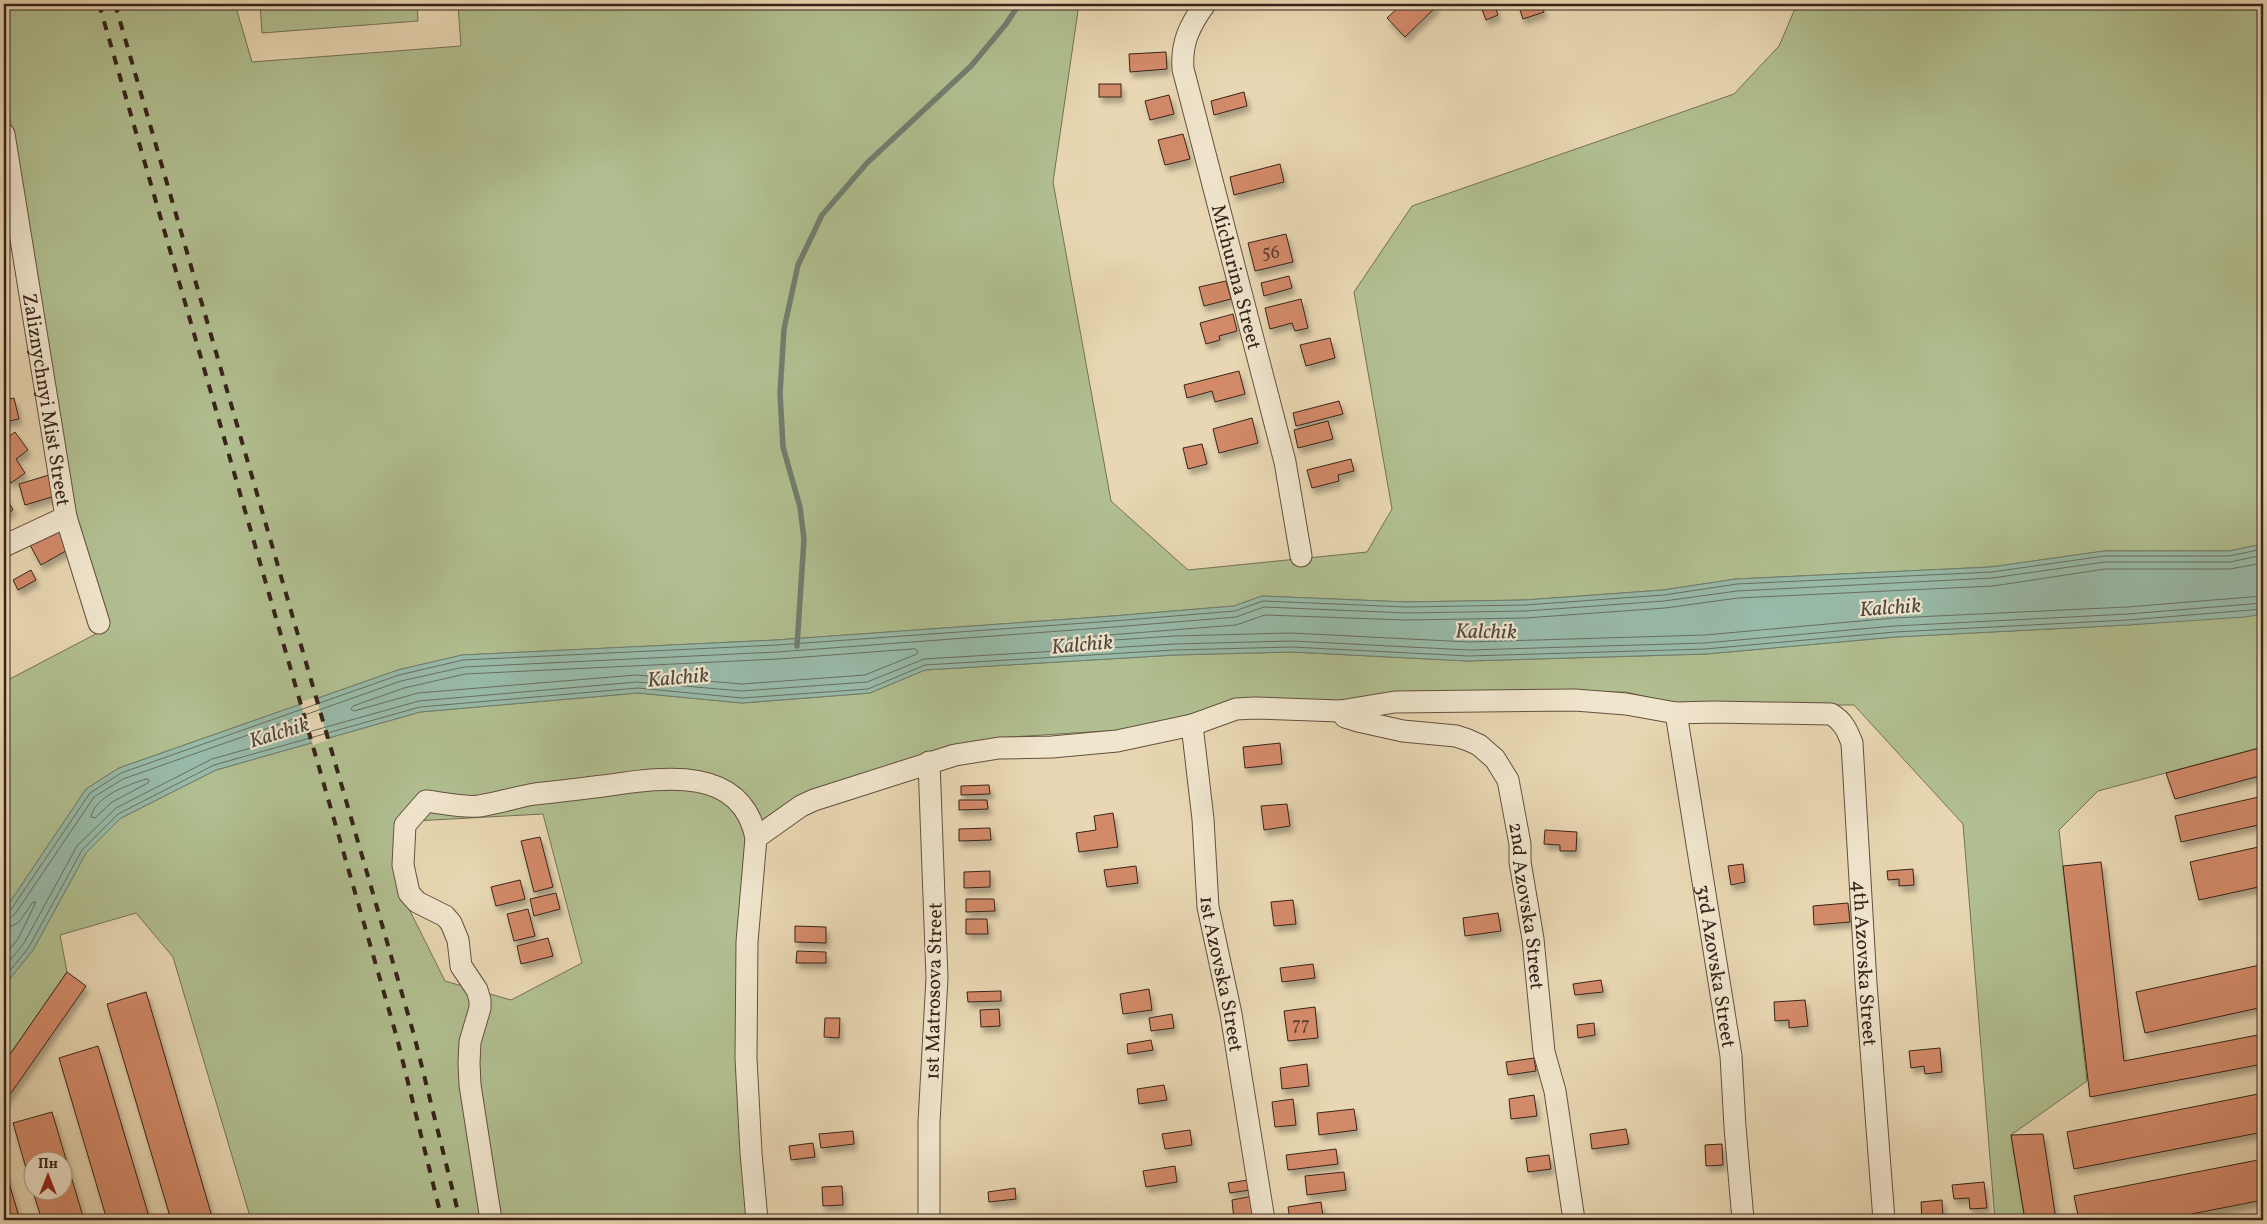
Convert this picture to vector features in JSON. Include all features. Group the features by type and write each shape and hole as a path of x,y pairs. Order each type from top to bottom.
{"street":[{"name":"Michurina Street","path":"1205,4 1188,30 1183,43 1183,69 1285,462 1301,556"},
{"name":"Zaliznychnyi Mist Street","path":"4,134 66,516 99,623"},
{"name":"Zaliznychnyi Mist Street","path":"4,546 66,516"},
{"path":"756,838 808,803 955,754 999,748 1052,747 1117,741 1192,725 1236,709 1340,711 1395,702 1575,700 1626,704 1676,713"},
{"name":"2nd Azovska Street","path":"1340,711 1345,717 1358,721 1403,731 1456,736 1468,740 1479,745 1495,759 1508,780 1520,844 1520,862 1533,939 1544,1052 1555,1091 1574,1220"},
{"name":"4th Azovska Street","path":"1676,713 1830,714 1840,719 1847,728 1852,744 1866,983 1884,1220"},
{"name":"3rd Azovska Street","path":"1676,713 1731,1056 1743,1220"},
{"name":"1st Azovska Street","path":"1192,725 1203,819 1208,907 1231,1014 1264,1220"},
{"name":"1st Matrosova Street","path":"929,762 937,978 929,1122 929,1220"},
{"path":"491,1220 470,1085 470,1042 480,1008 478,990 461,966 458,940 451,923 445,916 417,902 409,893 403,865 405,825 426,801 476,806 536,794 670,778 696,780 714,785 737,802 750,820 756,838 747,951 746,1058 757,1220"}],"shaded area":[{"path":"4,4 235,4 252,62 461,46 458,4 1079,4 1053,182 1111,501 1188,570 1367,552 1392,509 1354,292 1412,206 1734,94 1779,46 1797,4 2263,4 2263,544 2229,551 2104,551 1991,567 1736,579 1663,590 1525,600 1406,602 1262,596 1234,606 1113,616 776,640 462,655 398,670 119,768 86,789 4,911 4,682 109,627 74,516 4,82"},
{"path":"260,4 417,4 418,21 262,33"},
{"path":"2263,614 2263,747 2098,791 2059,830 2087,1081 2011,1135 2025,1220 1995,1220 1963,824 1854,705 1682,705 1626,692 1407,693 1370,708 1205,712 1121,730 995,738 934,751 823,786 802,798 758,839 754,1211 725,1220 251,1220 173,957 136,913 60,935 67,972 4,1063 4,986 33,950 86,853 121,818 216,770 420,712 638,693 742,703 870,693 925,670 1175,655 1292,652 1468,661 1706,654 1895,637 2128,625","holes":["543,814 582,963 511,1000 445,981 401,893 396,822"]}],"water":[{"name":"Kalchik","path":"2263,544 2263,614 2245,617 1895,637 1706,654 1468,661 1292,652 1175,655 925,670 870,693 742,703 638,693 420,712 216,770 121,818 86,853 33,950 4,986 4,911 86,789 119,768 398,670 462,655 776,640 1113,616 1234,606 1262,596 1406,602 1525,600 1663,590 1736,579 1991,567 2104,551 2229,551"}],"pier":[{"path":"316,697 328,740 313,745 300,702"}],"building":[{"path":"1402,4 1405,4 1411,10 1418,4 1435,4 1437,6 1405,37 1387,18"},
{"path":"1480,4 1494,4 1498,15 1486,20"},
{"path":"1518,4 1541,4 1544,12 1523,19"},
{"path":"1166,52 1167,69 1130,72 1129,54"},
{"path":"1099,84 1121,84 1121,97 1099,97"},
{"path":"1244,92 1247,106 1214,115 1211,101"},
{"path":"1169,95 1174,114 1150,120 1145,101"},
{"path":"1183,134 1190,159 1165,165 1158,140"},
{"path":"1280,164 1284,182 1234,195 1230,177"},
{"path":"1286,234 1293,262 1255,271 1248,243"},
{"path":"1289,276 1292,288 1264,296 1261,283"},
{"path":"1226,281 1231,299 1204,306 1199,287"},
{"path":"1301,299 1308,328 1295,331 1292,323 1270,329 1265,308"},
{"path":"1233,314 1237,331 1219,336 1220,340 1206,344 1200,323"},
{"path":"1330,338 1335,358 1306,366 1300,345"},
{"path":"1239,371 1245,394 1215,402 1212,391 1187,398 1184,385"},
{"path":"4,390 6,400 14,398 19,419 4,422"},
{"path":"1339,401 1343,414 1296,426 1293,413"},
{"path":"1252,418 1258,443 1219,453 1213,429"},
{"path":"1328,421 1333,439 1298,448 1294,430"},
{"path":"15,432 28,450 16,459 25,473 11,483 4,472 4,440"},
{"path":"1202,444 1207,464 1188,469 1183,448"},
{"path":"1351,459 1354,471 1338,475 1339,481 1312,488 1307,470"},
{"path":"49,475 55,496 25,505 19,484"},
{"path":"4,494 13,510 4,515"},
{"path":"62,528 73,547 41,565 30,545"},
{"path":"31,570 36,580 18,590 13,580"},
{"path":"1280,743 1282,764 1245,768 1243,747"},
{"path":"2263,747 2263,775 2175,799 2166,773"},
{"path":"989,785 990,794 961,795 961,786"},
{"path":"2263,796 2263,824 2181,842 2175,816"},
{"path":"959,800 987,800 988,809 959,810"},
{"path":"1287,804 1290,826 1264,830 1261,806"},
{"path":"1113,813 1118,847 1079,852 1076,833 1096,830 1094,816"},
{"path":"990,828 991,840 959,841 959,829"},
{"path":"1545,830 1577,832 1576,851 1560,851 1560,845 1544,844"},
{"path":"540,837 553,887 534,892 521,841"},
{"path":"2263,846 2263,886 2199,900 2190,862"},
{"path":"2101,862 2124,1061 2263,1034 2263,1064 2090,1097 2063,866"},
{"path":"1743,864 1745,882 1731,885 1728,866"},
{"path":"1136,866 1138,883 1107,887 1104,870"},
{"path":"1913,869 1914,885 1899,886 1899,879 1888,880 1887,871"},
{"path":"990,871 990,887 964,888 964,872"},
{"path":"520,880 525,899 496,906 491,887"},
{"path":"556,893 560,909 534,916 530,899"},
{"path":"966,899 994,899 995,911 966,912"},
{"path":"1293,900 1296,924 1274,926 1271,902"},
{"path":"1848,903 1850,922 1814,925 1813,906"},
{"path":"528,909 535,936 514,941 507,914"},
{"path":"1498,913 1501,931 1465,936 1463,918"},
{"path":"966,919 987,919 988,934 966,934"},
{"path":"795,926 826,927 826,943 795,942"},
{"path":"548,938 553,956 521,964 517,946"},
{"path":"797,951 826,952 826,963 796,963"},
{"path":"1313,964 1315,978 1282,982 1280,968"},
{"path":"2260,965 2263,981 2263,1007 2145,1033 2136,992"},
{"path":"67,972 86,986 4,1103 4,1063"},
{"path":"1601,980 1603,992 1575,995 1573,984"},
{"path":"1149,989 1152,1010 1123,1014 1120,994"},
{"path":"1001,991 1001,1001 968,1002 967,992"},
{"path":"146,992 213,1220 171,1220 107,1004"},
{"path":"1805,1000 1808,1026 1789,1028 1789,1020 1775,1021 1774,1002"},
{"path":"1315,1007 1318,1038 1288,1041 1284,1011"},
{"path":"999,1009 1000,1026 981,1027 980,1010"},
{"path":"1172,1014 1174,1028 1151,1031 1149,1018"},
{"path":"825,1018 840,1018 839,1038 824,1037"},
{"path":"1594,1023 1595,1035 1578,1038 1577,1025"},
{"path":"1151,1040 1153,1050 1128,1054 1127,1044"},
{"path":"98,1046 150,1220 107,1220 59,1058"},
{"path":"1940,1048 1942,1072 1925,1074 1924,1066 1911,1068 1909,1051"},
{"path":"1534,1058 1536,1071 1508,1075 1506,1062"},
{"path":"1307,1064 1309,1086 1282,1089 1280,1068"},
{"path":"1164,1085 1167,1100 1139,1104 1137,1089"},
{"path":"2263,1093 2263,1132 2074,1169 2067,1132"},
{"path":"1534,1095 1537,1116 1511,1119 1509,1099"},
{"path":"1293,1099 1296,1125 1275,1127 1272,1102"},
{"path":"1354,1109 1357,1130 1319,1135 1317,1113"},
{"path":"52,1112 64,1152 22,1152 22,1154 13,1123"},
{"path":"1626,1129 1629,1144 1592,1149 1590,1134"},
{"path":"1190,1130 1192,1145 1165,1149 1162,1134"},
{"path":"853,1131 854,1144 821,1148 819,1134"},
{"path":"2043,1134 2056,1220 2025,1220 2011,1135"},
{"path":"813,1143 815,1157 791,1160 789,1146"},
{"path":"1722,1144 1723,1165 1706,1166 1705,1145"},
{"path":"1336,1149 1338,1164 1288,1170 1286,1155"},
{"path":"1549,1155 1551,1169 1528,1172 1526,1158"},
{"path":"2263,1159 2263,1200 2161,1220 2079,1220 2074,1196"},
{"path":"1175,1166 1177,1182 1146,1187 1143,1171"},
{"path":"1344,1172 1346,1190 1307,1195 1305,1176"},
{"path":"6,1173 20,1220 4,1220 4,1174"},
{"path":"1255,1179 1256,1189 1230,1193 1228,1183"},
{"path":"72,1180 84,1220 42,1220 36,1202 72,1202"},
{"path":"1984,1182 1987,1208 1970,1209 1969,1198 1954,1199 1952,1185"},
{"path":"842,1186 843,1205 823,1206 822,1187"},
{"path":"1015,1188 1016,1199 989,1202 988,1192"},
{"path":"1253,1196 1256,1215 1234,1219 1232,1200"},
{"path":"1942,1200 1943,1220 1922,1220 1921,1202"},
{"path":"1321,1202 1323,1217 1290,1220 1288,1207"},
{"path":"1564,1214 1565,1220 1534,1220 1534,1219"},
{"path":"1616,1216 1616,1220 1600,1220 1599,1218"}],"waterway":[{"path":"797,646 804,539 800,507 783,447 780,393 784,329 798,265 822,215 867,163 971,66 1006,24 1019,4"}],"railway":[{"path":"99,4 397,1038 442,1220"},
{"path":"115,4 414,1035 460,1220"}]}
